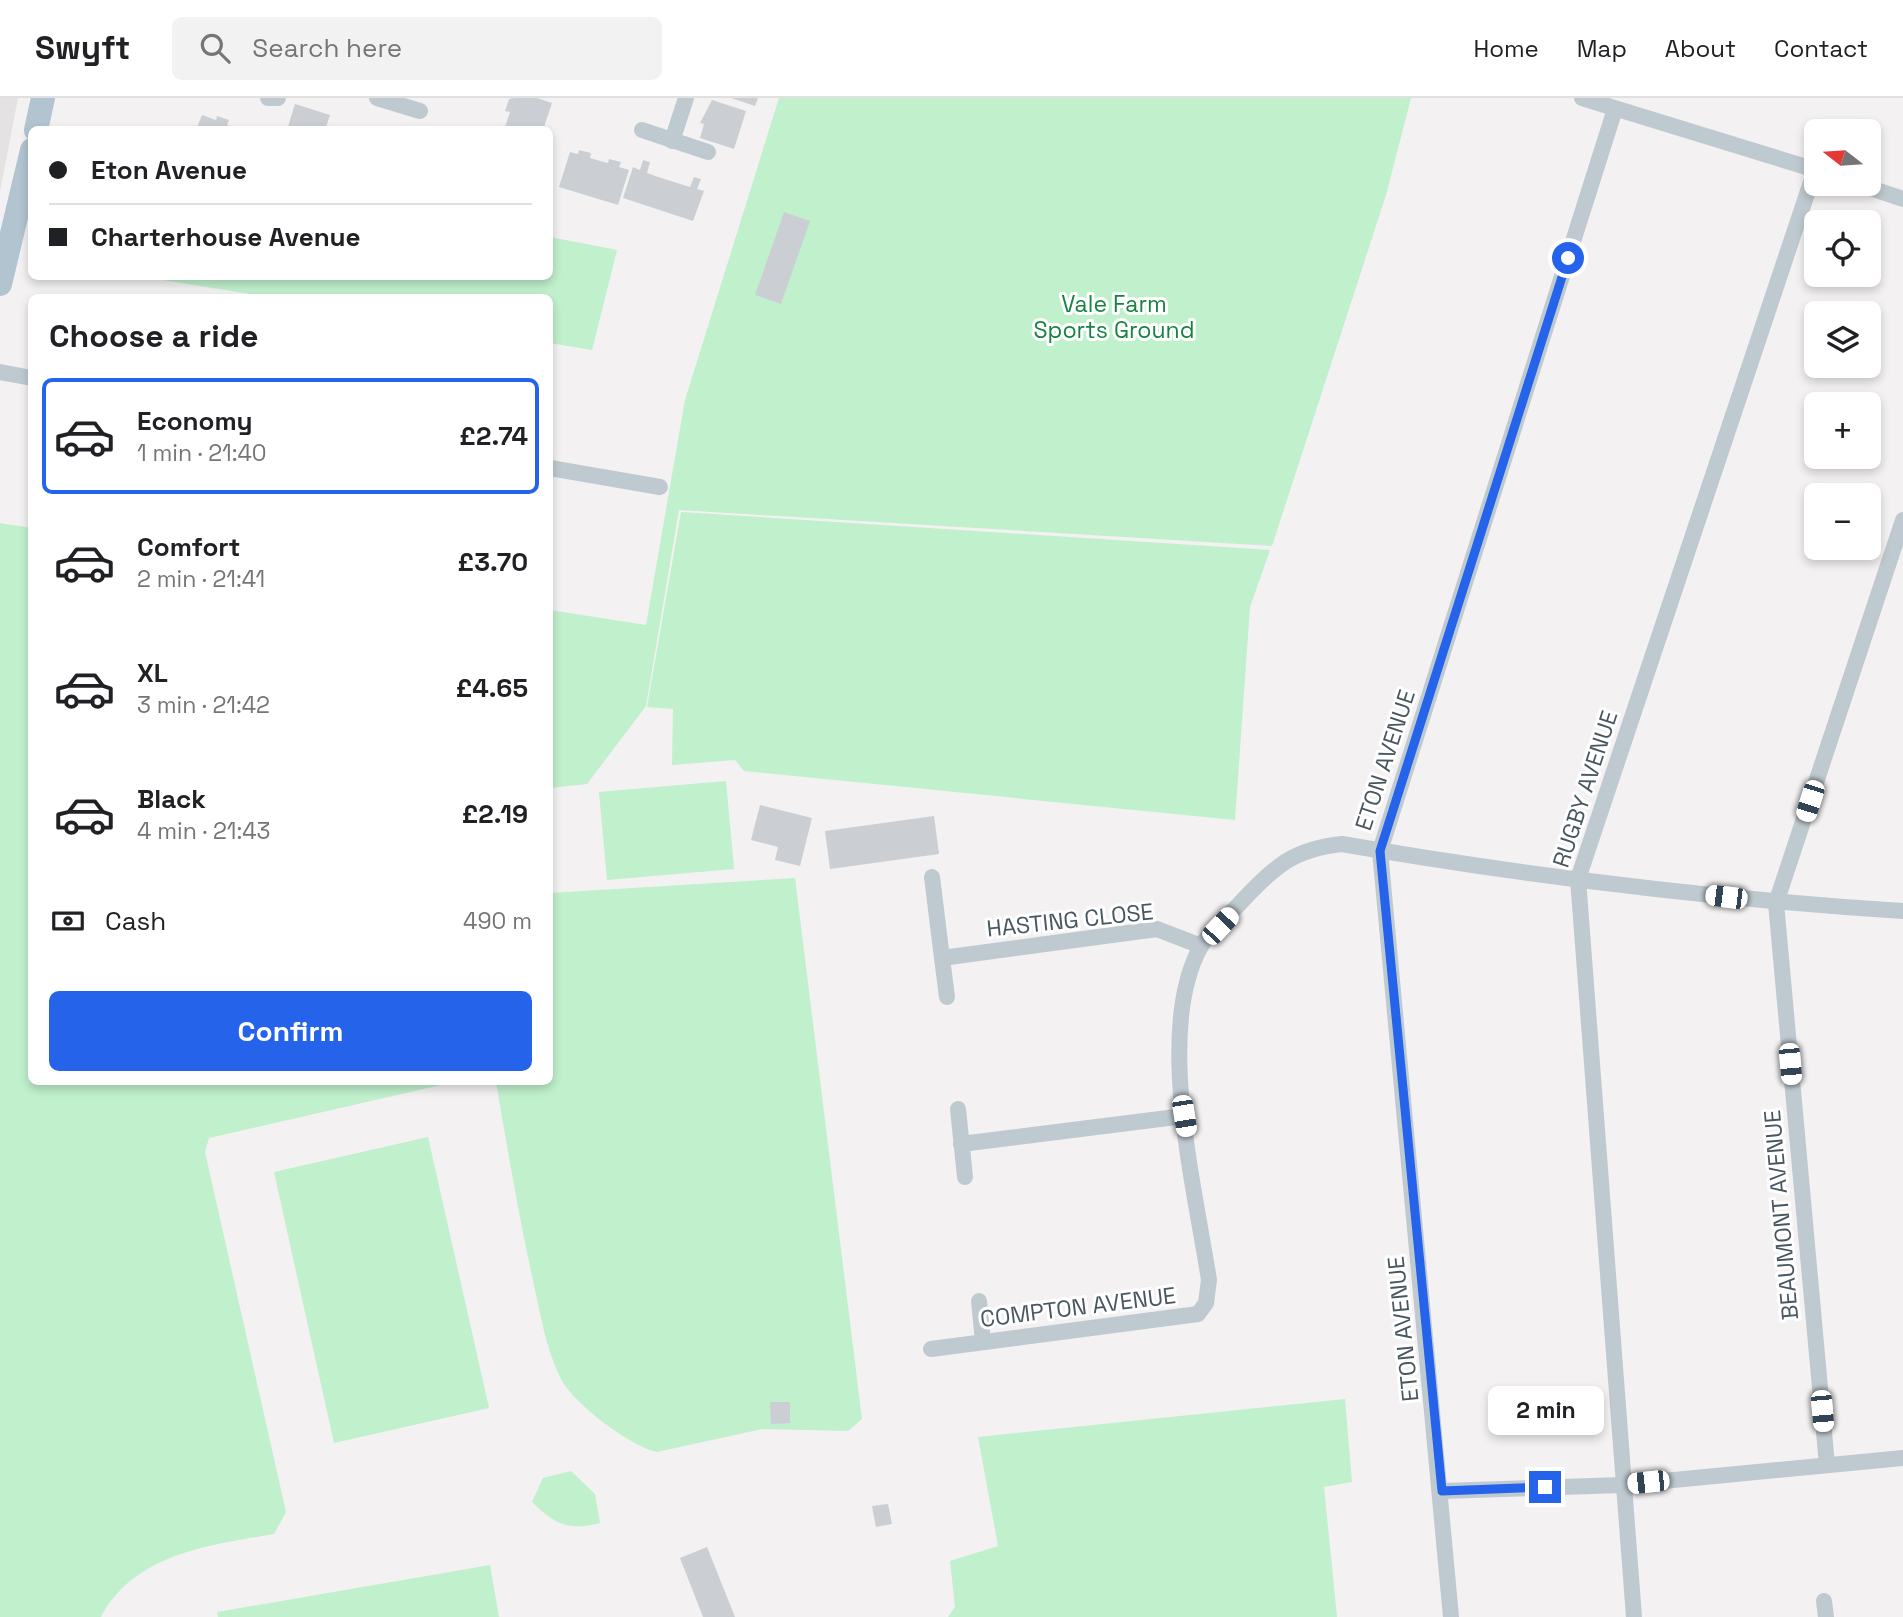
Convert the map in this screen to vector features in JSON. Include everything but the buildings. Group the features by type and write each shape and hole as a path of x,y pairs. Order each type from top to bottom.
{"main road":[{"path":"37,126 43,98"},
{"path":"0,284 28,167"}],"street":[{"path":"268,98 278,98"},
{"path":"377,98 421,111"},
{"path":"672,141 686,98"},
{"path":"1583,98 1804,166"},
{"name":"ETON AVENUE","path":"1451,1617 1442,1491 1380,851 1615,109"},
{"path":"642,130 708,152"},
{"path":"1881,192 1903,199"},
{"name":"RUGBY AVENUE","path":"1634,1617 1578,879 1807,196"},
{"path":"0,372 28,377"},
{"path":"553,469 660,487"},
{"name":"BEAUMONT AVENUE","path":"1827,1465 1776,903 1903,520"},
{"name":"COMPTON AVENUE","path":"931,1349 1198,1314 1206,1303 1209,1280 1184,1116 1179,1028 1187,979 1201,946 1284,861 1312,847 1342,844 1380,851"},
{"path":"1380,851 1776,903 1903,911"},
{"path":"932,877 947,997"},
{"name":"HASTING CLOSE","path":"942,958 1157,929 1201,946"},
{"path":"958,1109 965,1177"},
{"path":"961,1144 1184,1116"},
{"path":"979,1301 983,1342"},
{"path":"1442,1491 1622,1485 1903,1458"}],"shaded area":[{"path":"0,98 18,98 0,192"}],"green space":[{"name":"Vale Farm Sports Ground","path":"779,98 1411,98 1386,195 1272,546 679,510 646,706 587,784 553,788 553,610 646,625 685,400"},
{"path":"553,238 617,250 592,350 553,344 553,294 250,294 163,280 553,280"},
{"path":"681,512 1270,550 1250,607 1235,820 744,771 735,760 672,765 673,709 647,707"},
{"path":"0,523 28,528 28,1085 441,1085 209,1138 205,1152 286,1512 274,1534 201,1548 154,1566 134,1579 116,1596 101,1617 0,1617"},
{"path":"726,781 734,869 607,880 599,792"},
{"path":"795,878 862,1419 848,1431 762,1429 657,1452 632,1442 604,1423 578,1400 561,1379 544,1329 527,1252 497,1085 553,1085 553,893"},
{"path":"428,1137 489,1408 334,1443 274,1172"},
{"path":"1345,1399 1352,1482 1324,1487 1337,1617 948,1617 955,1607 950,1561 998,1546 978,1437"},
{"path":"571,1471 595,1494 600,1523 579,1526 563,1524 548,1516 532,1502 543,1478"},
{"path":"490,1565 499,1617 218,1617 217,1612"}],"route":[{"path":"1545,1487 1442,1491 1380,851 1568,258"}]}
